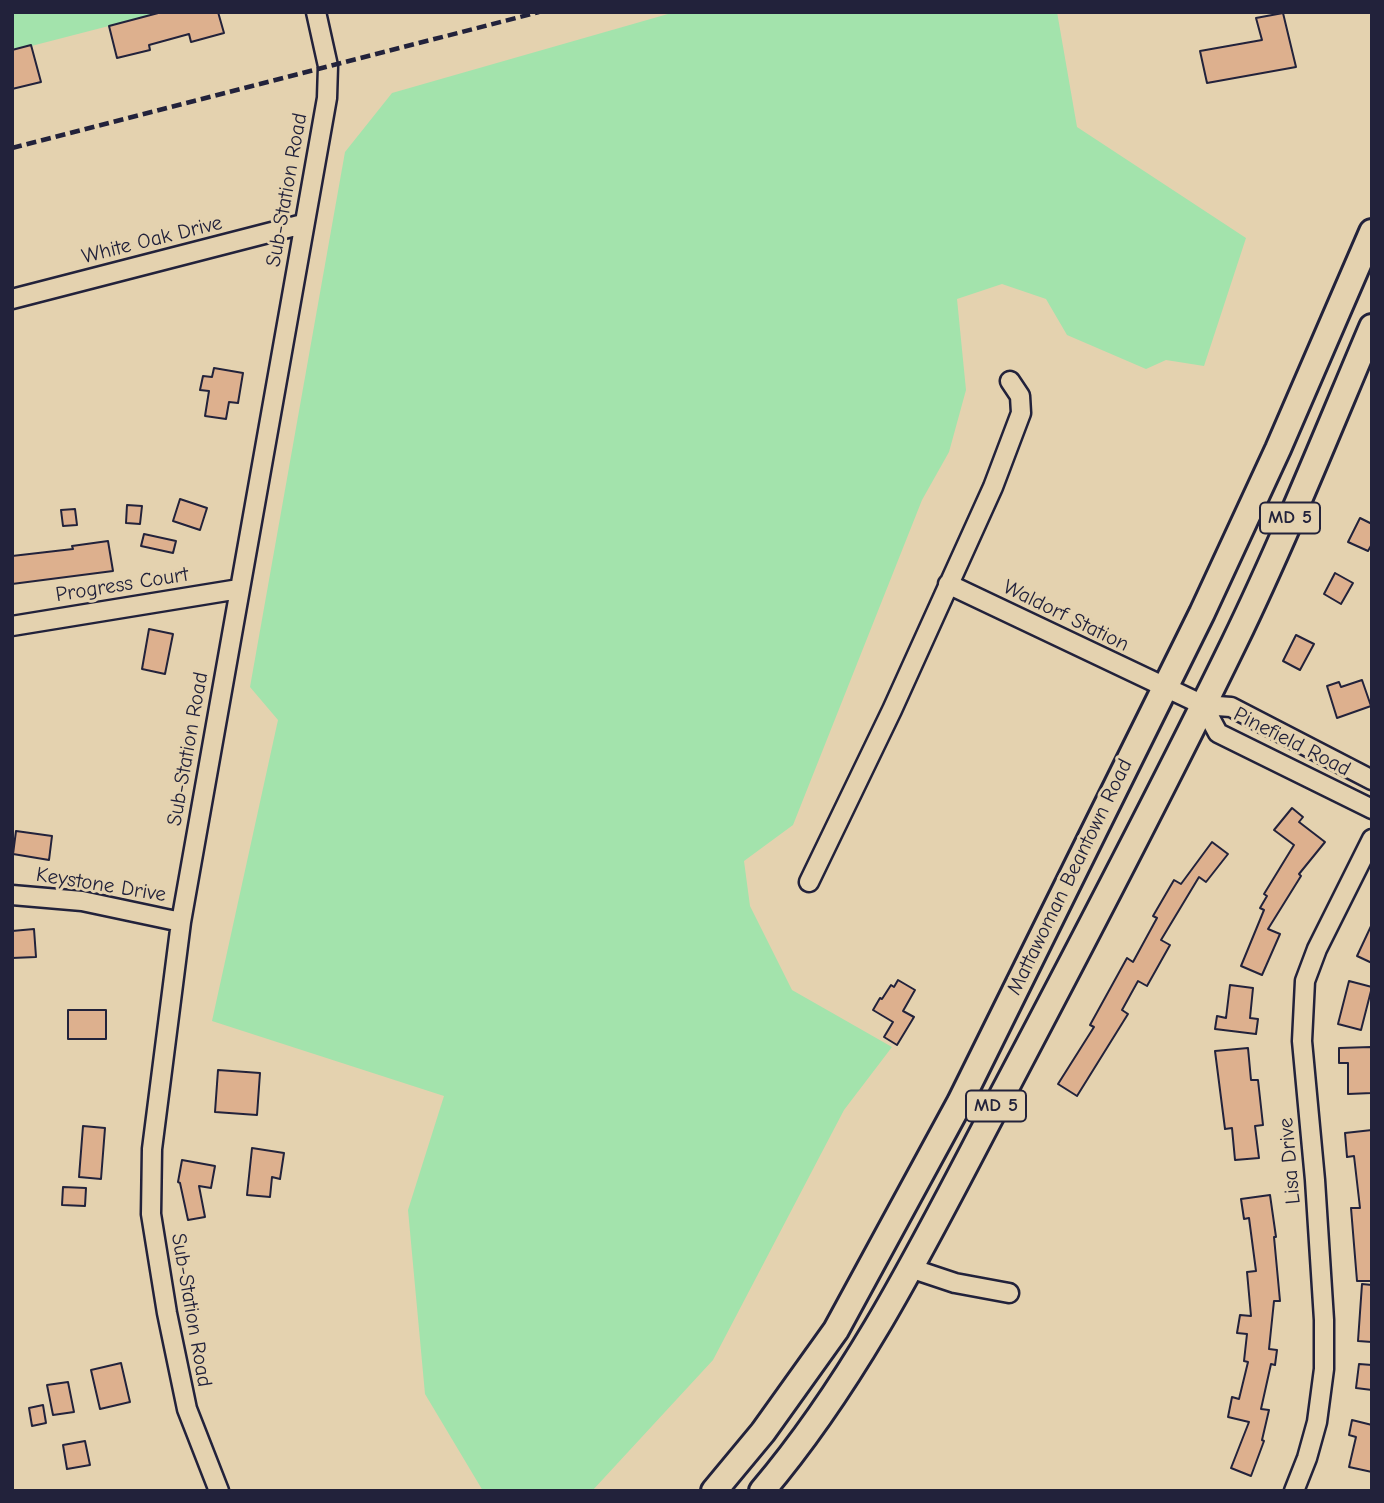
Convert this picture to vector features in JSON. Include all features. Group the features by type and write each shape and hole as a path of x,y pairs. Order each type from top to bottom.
{"highway":[{"name":"Mattawoman Beantown Road","path":"714,1491 763,1432 835,1330 960,1102 1278,449 1372,232"},
{"name":"Mattawoman Beantown Road","path":"762,1491 801,1443 887,1310 1064,977 1236,640 1372,327"},
{"path":"801,1443 792,1423 794,1415 824,1371 895,1250 896,1223"}],"street":[{"name":"Sub-Station Road","path":"219,1491 183,1395 151,1214 152,1149 181,922 323,120 328,77 316,12"},
{"name":"White Oak Drive","path":"12,299 303,224"},
{"path":"809,882 892,710 993,487 1021,413 1020,396 1010,382"},
{"name":"Waldorf Station","path":"948,584 1164,687"},
{"name":"Progress Court","path":"12,626 239,589"},
{"name":"Pinefield Road","path":"1164,687 1203,705 1231,707 1372,779"},
{"name":"Pinefield Road","path":"1203,705 1218,733 1372,809"},
{"name":"Lisa Drive","path":"1294,1491 1317,1422 1324,1369 1324,1320 1315,1180 1302,1041 1306,981 1317,949 1372,839"},
{"name":"Keystone Drive","path":"12,895 82,901 181,922"},
{"path":"910,1268 955,1283 1009,1293"}],"green space":[{"path":"12,12 163,12 12,51"},
{"path":"675,12 1057,12 1077,127 1246,238 1204,366 1166,360 1146,369 1067,335 1046,299 1002,284 957,299 966,390 949,452 922,500 793,825 744,861 750,906 792,990 892,1047 844,1110 713,1360 592,1491 483,1491 425,1394 408,1210 444,1096 212,1021 278,720 250,687 345,152 392,93"}],"building":[{"path":"162,12 218,12 224,33 191,42 189,34 149,45 150,50 117,58 109,26"},
{"path":"1283,13 1296,67 1207,83 1200,51 1262,40 1256,18"},
{"path":"31,45 41,82 12,89 12,50"},
{"path":"214,368 243,373 238,403 229,402 226,419 205,416 209,391 200,390 203,376 212,377"},
{"path":"180,499 207,508 200,530 173,521"},
{"path":"127,505 142,506 140,524 126,523"},
{"path":"75,509 77,525 63,526 61,510"},
{"path":"1360,518 1372,524 1372,544 1368,551 1348,542"},
{"path":"144,534 176,541 173,553 141,546"},
{"path":"108,541 113,571 12,584 12,556 73,549 72,546"},
{"path":"1335,573 1353,583 1341,604 1324,594"},
{"path":"149,629 173,634 165,674 142,669"},
{"path":"1296,635 1314,644 1300,670 1283,661"},
{"path":"1362,680 1371,706 1337,718 1327,686 1339,682 1341,687"},
{"path":"1292,808 1303,817 1299,822 1325,842 1299,874 1301,876 1268,929 1280,934 1262,975 1241,966 1264,910 1260,908 1267,896 1264,894 1294,845 1274,830"},
{"path":"16,831 52,836 49,860 13,854"},
{"path":"1212,842 1228,854 1206,882 1199,877 1161,940 1170,945 1147,986 1138,981 1122,1010 1128,1014 1077,1096 1058,1084 1094,1027 1090,1025 1127,958 1133,962 1157,918 1153,916 1174,880 1181,884"},
{"path":"1372,924 1372,963 1357,956"},
{"path":"34,929 36,957 12,958 12,931"},
{"path":"898,980 915,990 903,1011 914,1017 897,1045 884,1037 893,1022 873,1010 880,998 882,999 891,985 894,987"},
{"path":"1349,981 1372,987 1361,1030 1338,1024"},
{"path":"1230,985 1253,988 1250,1018 1258,1019 1256,1034 1215,1029 1217,1016 1226,1018"},
{"path":"68,1010 106,1010 106,1039 68,1039"},
{"path":"1371,1047 1372,1093 1348,1094 1348,1063 1339,1063 1339,1048"},
{"path":"1248,1048 1251,1080 1258,1080 1263,1125 1255,1126 1259,1158 1235,1160 1232,1128 1225,1129 1215,1051"},
{"path":"218,1070 260,1073 257,1115 215,1112"},
{"path":"83,1126 105,1128 101,1179 79,1177"},
{"path":"1372,1130 1372,1281 1357,1281 1351,1208 1360,1208 1354,1156 1347,1157 1345,1133"},
{"path":"252,1148 284,1153 280,1179 272,1177 270,1197 247,1195"},
{"path":"182,1160 215,1166 211,1188 199,1186 205,1217 188,1220 178,1182"},
{"path":"63,1187 86,1188 85,1206 62,1205"},
{"path":"1270,1195 1280,1301 1274,1301 1269,1349 1277,1350 1275,1365 1271,1364 1261,1409 1269,1410 1262,1440 1264,1441 1251,1476 1231,1468 1249,1422 1228,1417 1232,1397 1239,1399 1248,1362 1244,1361 1247,1334 1237,1333 1240,1315 1251,1316 1247,1272 1256,1271 1249,1218 1244,1219 1241,1199"},
{"path":"1362,1284 1372,1285 1372,1342 1358,1341"},
{"path":"121,1363 130,1402 100,1409 91,1370"},
{"path":"1359,1364 1372,1365 1372,1390 1356,1388"},
{"path":"68,1382 74,1412 53,1415 47,1385"},
{"path":"43,1405 46,1423 32,1426 29,1408"},
{"path":"1352,1420 1372,1425 1372,1472 1349,1467 1356,1437 1349,1435"},
{"path":"85,1441 90,1465 67,1469 63,1445"}],"railway":[{"path":"12,148 539,12"}]}
